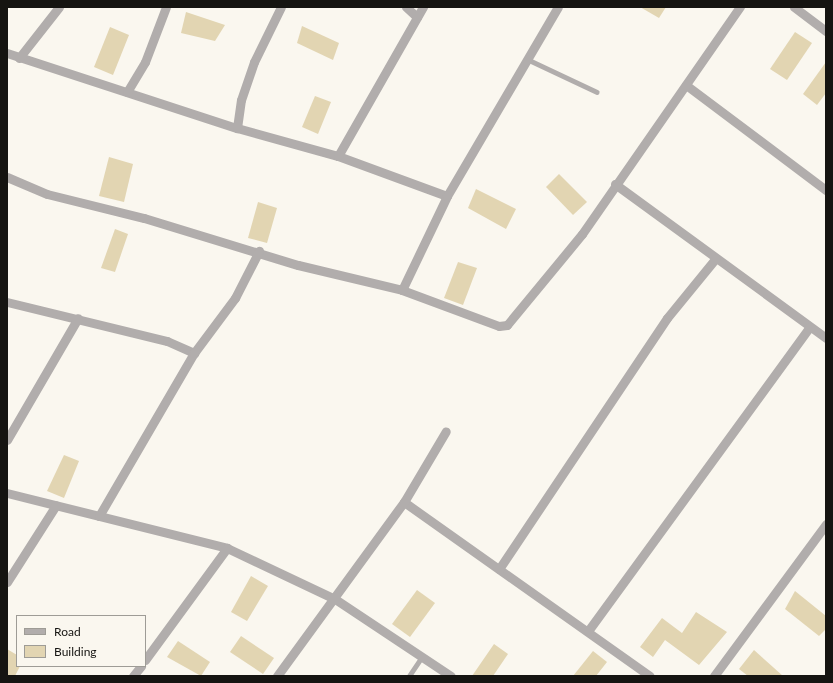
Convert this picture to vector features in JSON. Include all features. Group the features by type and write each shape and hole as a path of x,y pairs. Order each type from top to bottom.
{"street":[{"path":"19,58 59,7"},
{"path":"127,92 145,62 166,7"},
{"path":"237,128 241,100 254,62 281,7"},
{"path":"406,7 417,17"},
{"path":"338,156 423,7"},
{"path":"402,290 447,196 558,7"},
{"path":"7,177 47,194 259,251 298,265 402,290 499,326 507,325 582,234 615,184 740,7"},
{"path":"794,7 826,31"},
{"path":"7,53 237,128 338,156 447,196"},
{"path":"686,85 826,190"},
{"path":"615,184 826,338"},
{"path":"99,516 194,353 235,298 259,251"},
{"path":"499,569 667,318 716,258"},
{"path":"7,302 78,318 167,341 194,353"},
{"path":"7,440 78,318"},
{"path":"588,631 810,326"},
{"path":"277,676 335,599 404,502 446,431"},
{"path":"7,493 227,548 335,599 451,676"},
{"path":"404,502 650,676"},
{"path":"7,582 56,505"},
{"path":"714,676 826,524"},
{"path":"146,659 227,548"},
{"path":"133,676 140,667"}],"lane":[{"path":"527,59 597,92"},
{"path":"408,676 422,657"}],"building":[{"path":"640,7 666,7 659,18"},
{"path":"186,12 225,25 215,41 181,33"},
{"path":"302,26 339,43 333,60 297,43"},
{"path":"110,27 129,35 113,75 94,67"},
{"path":"795,32 812,43 787,80 770,69"},
{"path":"826,62 826,93 817,105 803,94"},
{"path":"315,96 331,102 318,134 302,127"},
{"path":"109,157 133,164 124,202 99,196"},
{"path":"559,174 587,202 573,215 546,187"},
{"path":"476,189 516,209 506,229 468,208"},
{"path":"258,202 277,208 267,243 248,238"},
{"path":"115,229 128,234 115,272 101,268"},
{"path":"458,262 477,268 463,305 444,298"},
{"path":"64,455 79,461 64,498 47,491"},
{"path":"251,576 268,586 247,621 231,612"},
{"path":"417,590 435,603 410,637 392,624"},
{"path":"795,591 826,616 826,629 819,636 785,609"},
{"path":"696,612 727,632 699,665 665,640 653,657 640,647 662,618 682,633"},
{"path":"241,636 274,658 263,674 230,652"},
{"path":"178,641 210,662 201,676 167,657"},
{"path":"494,644 508,654 493,676 472,676"},
{"path":"7,649 16,654 16,667 20,667 15,676 7,676"},
{"path":"754,650 783,676 748,676 739,669"},
{"path":"593,651 607,662 596,676 573,676"}]}
